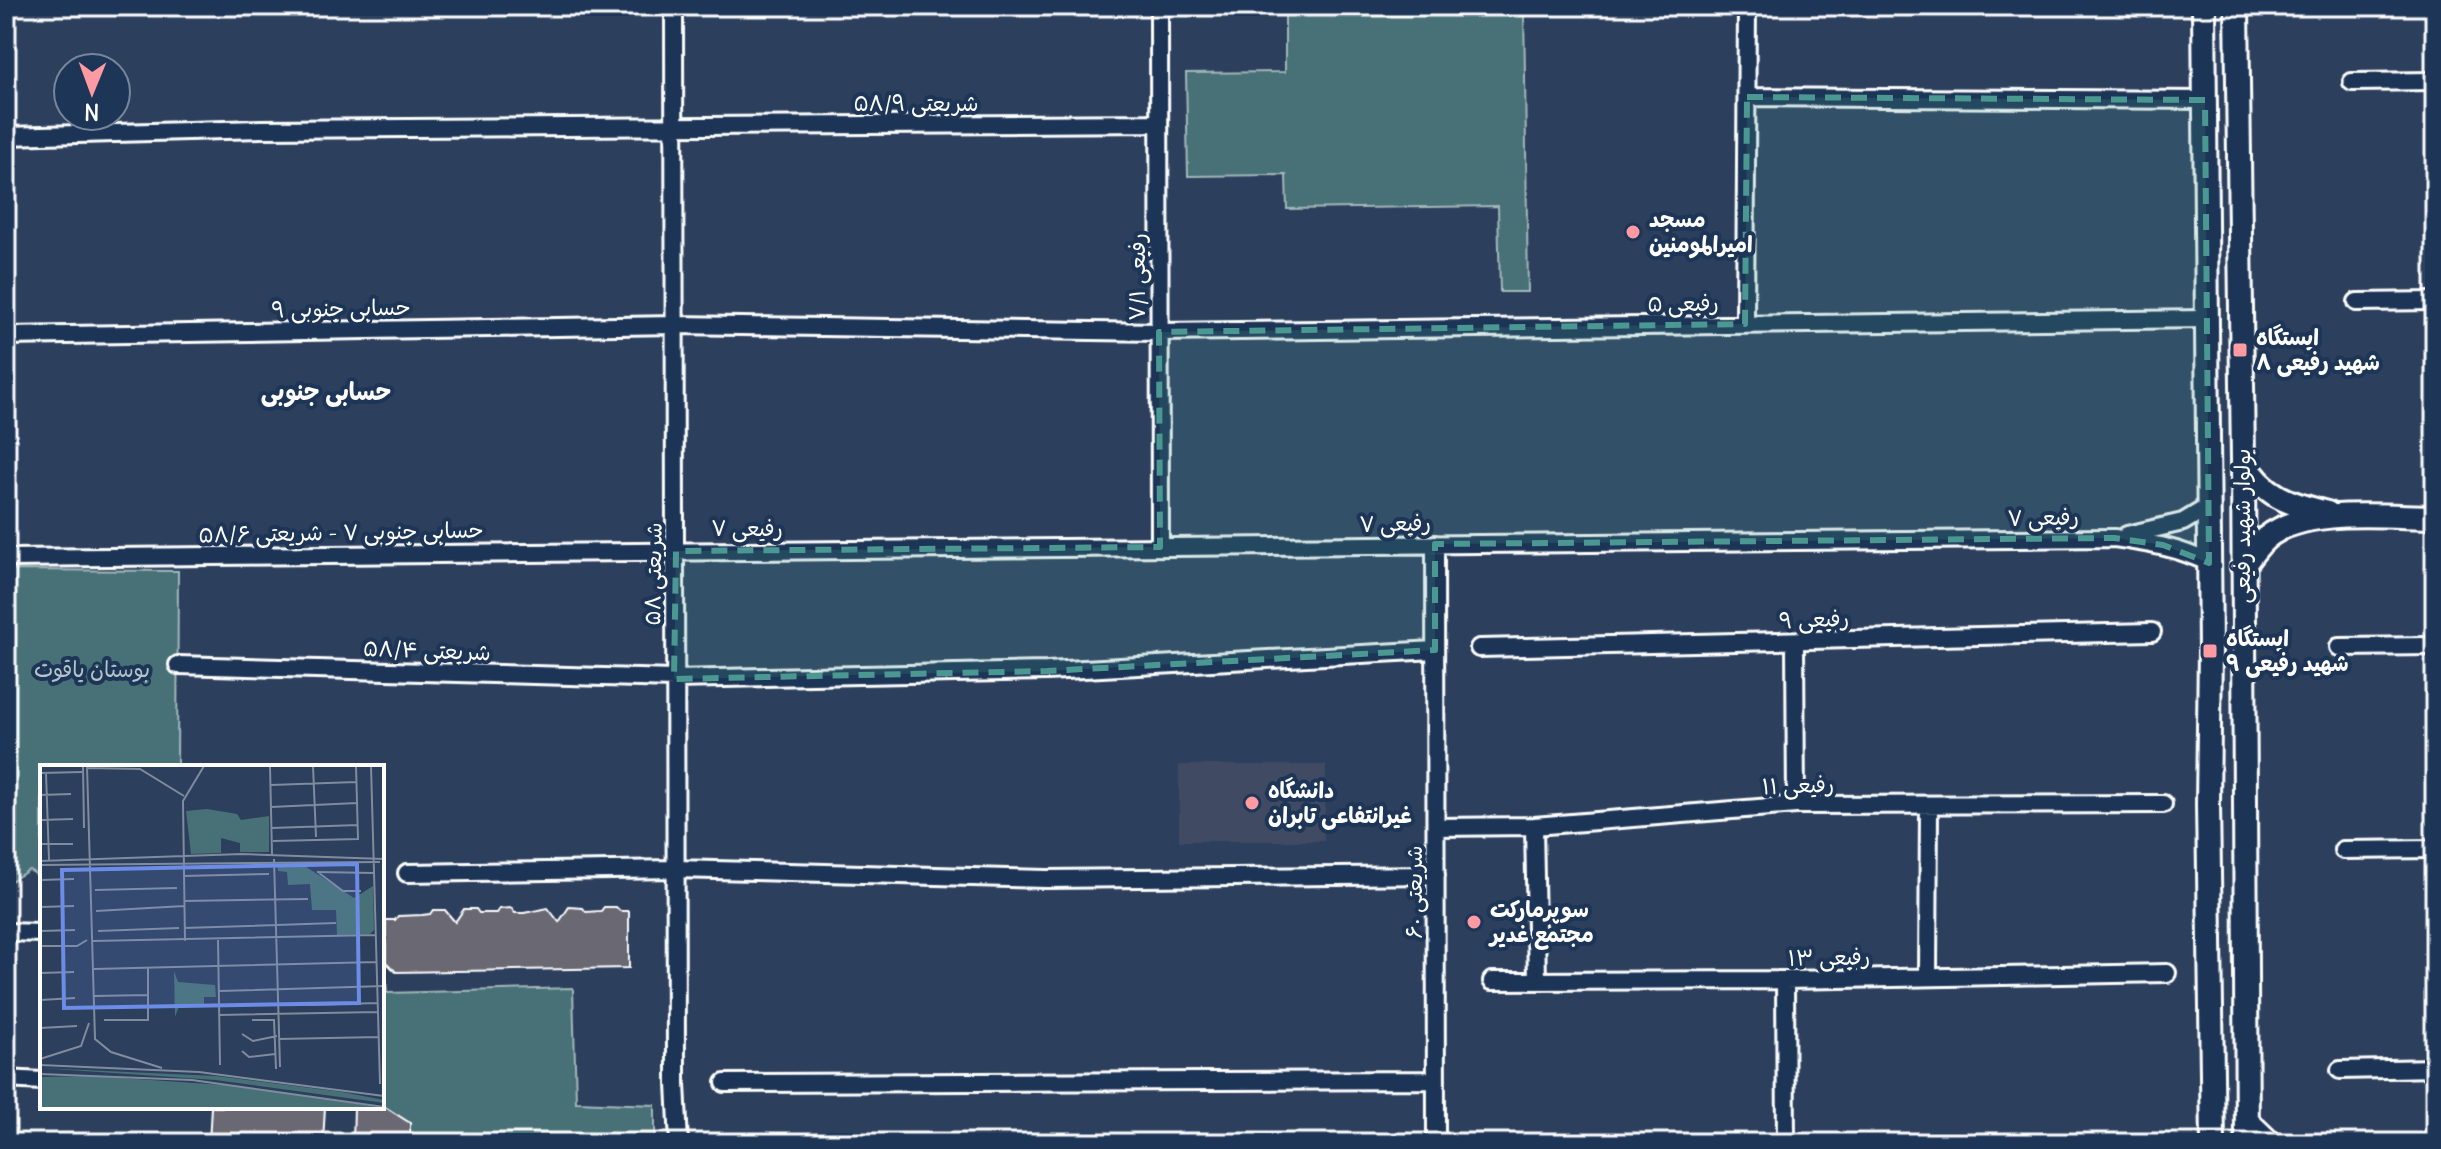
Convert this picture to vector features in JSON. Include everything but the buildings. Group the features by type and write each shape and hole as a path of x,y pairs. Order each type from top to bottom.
{"main road":[{"name":"بولوار شهید رفیعی","path":"2204,6 2209,563 2208,1140"},
{"name":"بولوار شهید رفیعی","path":"2237,6 2247,1132"},
{"path":"2243,460 2257,481 2280,499 2340,517"},
{"path":"2242,567 2265,538 2296,523 2340,517 2435,517"},
{"path":"2247,1132 2270,1143"}],"street":[{"name":"شریعتی ۵۸","path":"674,6 674,679 679,1143"},
{"name":"رفیعی ۷/۱","path":"1159,6 1160,547"},
{"path":"1745,324 1747,6"},
{"path":"2352,82 2435,81"},
{"path":"1747,97 2205,100"},
{"name":"شریعتی ۵۸/۹","path":"6,136 261,129 1159,123"},
{"path":"2357,302 2435,301"},
{"name":"رفیعی ۵","path":"676,325 1159,332 2207,319"},
{"name":"حسابی جنوبی ۹","path":"6,336 676,325"},
{"path":"2114,538 2183,522 2208,507"},
{"path":"2114,538 2163,545 2209,563"},
{"name":"رفیعی ۷","path":"676,551 2114,538"},
{"name":"شریعتی ۶۰","path":"1435,544 1436,1143"},
{"name":"حسابی جنوبی ۷ - شریعتی ۵۸/۶","path":"6,558 676,551"},
{"name":"رفیعی ۹","path":"1479,648 2152,632"},
{"path":"1795,642 1796,805"},
{"path":"2339,647 2435,646"},
{"name":"شریعتی ۵۸/۴","path":"178,665 674,679 1047,671 1435,650"},
{"name":"رفیعی ۱۱","path":"1436,827 1534,826 1796,805 2163,804"},
{"path":"1928,977 1929,806"},
{"path":"1534,826 1537,981"},
{"path":"2343,850 2435,849"},
{"path":"407,873 676,869 1047,879 1436,875"},
{"path":"6,932 40,933"},
{"name":"رفیعی ۱۳","path":"1492,981 1785,980 2167,973"},
{"path":"1785,980 1786,1143"},
{"path":"2340,1070 2435,1068"},
{"path":"6,1079 40,1081"},
{"path":"725,1083 1436,1080"}],"highlighted area":[{"path":"1747,97 2205,100 2209,563 2163,545 2114,538 1435,544 1435,650 1047,671 674,679 676,551 1160,547 1159,332 1745,324"}],"shaded area":[{"name":"دانشگاه غیرانتفاعی تابران","path":"1179,765 1326,765 1324,841 1179,841"}],"green space":[{"path":"1524,6 1528,292 1500,292 1498,206 1287,209 1286,175 1188,176 1186,73 1285,72 1285,10"},
{"name":"بوستان یاقوت","path":"6,570 178,571 177,765 40,765 40,877 29,870 6,884"},
{"path":"384,941 387,993 573,988 576,1102 655,1105 655,1143 428,1143 379,1109 384,1109"}],"place":[{"name":"مسجد امیرالمومنین","path":"1633,232"},
{"name":"ایستگاه شهید رفیعی ۸","path":"2240,350"},
{"name":"ایستگاه شهید رفیعی ۹","path":"2210,651"},
{"name":"دانشگاه غیرانتفاعی تابران","path":"1252,803"},
{"name":"سوپرمارکت مجتمع غدیر","path":"1474,922"}],"district":[{"name":"حسابی جنوبی","path":"326,392"}]}
